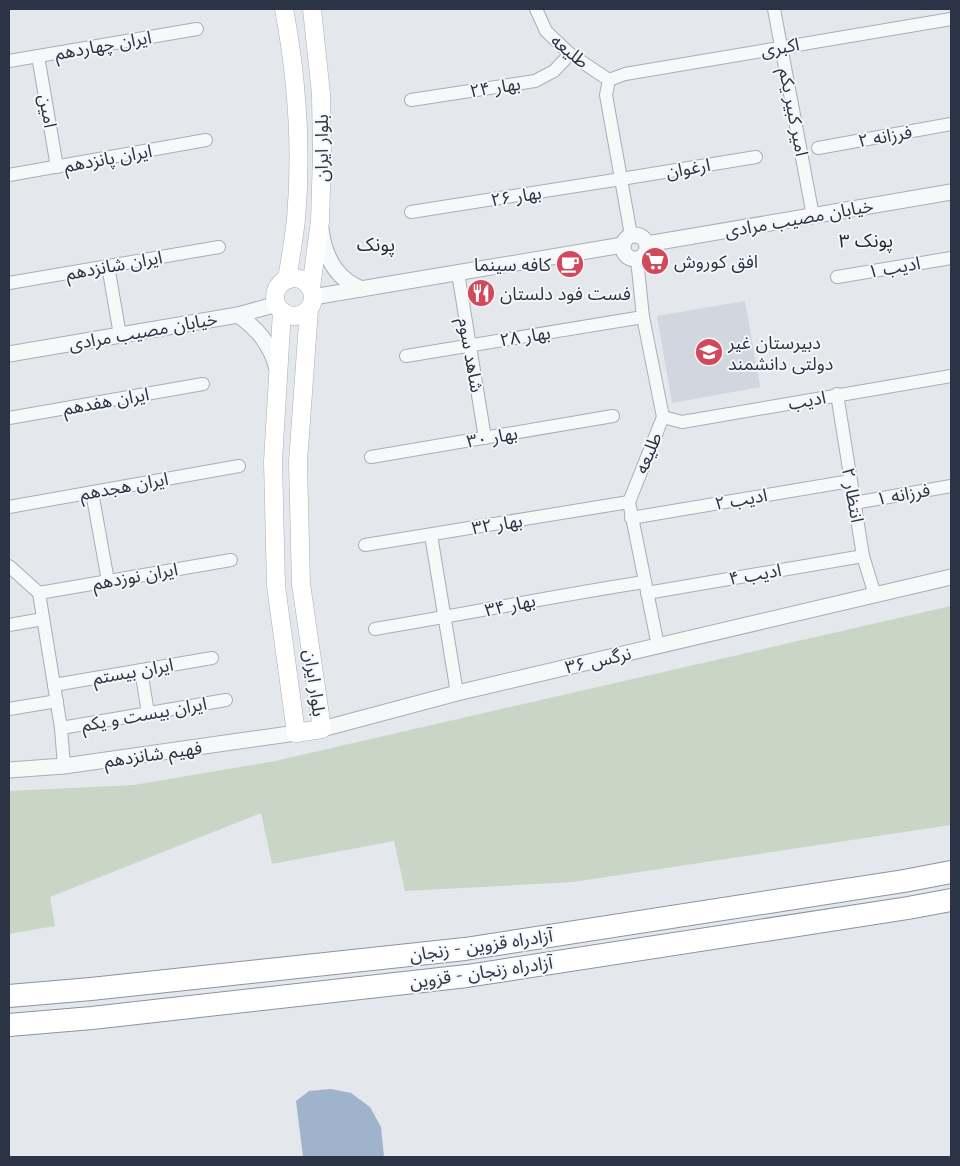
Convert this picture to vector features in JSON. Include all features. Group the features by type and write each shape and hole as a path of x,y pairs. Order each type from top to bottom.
{"highway":[{"name":"آزادراه قزوین - زنجان","path":"9,996 465,949 951,872"},
{"name":"آزادراه زنجان - قزوین","path":"9,1024 92,1018 467,976 951,900"}],"main road":[{"name":"بلوار ایران","path":"284,9 292,50 297,96 298,155 296,219 287,280"},
{"name":"بلوار ایران","path":"279,307 279,374 274,461 276,586 296,734 322,729 300,584 298,462 311,298 320,222 321,94 312,9"},
{"path":"300,279 311,298 296,316 279,307 276,292 278,287 287,280 300,279"}],"street":[{"name":"طلیعه","path":"536,9 546,31 570,54 609,80"},
{"name":"امیر کبیر یکم","path":"774,9 813,216"},
{"name":"اکبری","path":"609,80 625,74 951,19"},
{"name":"ایران چهاردهم","path":"9,61 197,29"},
{"name":"بهار ۲۴","path":"411,100 535,80 554,72 570,54"},
{"name":"امین","path":"38,56 57,167"},
{"path":"311,298 458,273 627,240 641,236 647,244 646,254 637,259 632,259 625,254 627,240 621,180 606,95 609,80"},
{"name":"فرزانه ۲","path":"818,148 951,124"},
{"name":"ایران پانزدهم","path":"9,175 206,140"},
{"name":"ارغوان","path":"621,180 756,156"},
{"name":"بهار ۲۶","path":"411,212 621,180"},
{"name":"خیابان مصیب مرادی","path":"647,244 951,192"},
{"path":"320,222 322,239 328,256 337,271 349,284 362,289"},
{"name":"ایران شانزدهم","path":"9,283 219,247"},
{"name":"ادیب ۱","path":"837,277 951,258"},
{"name":"طلیعه","path":"637,259 643,317 663,417 629,502 658,646"},
{"path":"108,266 120,335"},
{"name":"شاهد سوم","path":"458,273 485,438"},
{"name":"خیابان مصیب مرادی","path":"9,354 279,307"},
{"path":"238,315 253,326 265,340 274,356 279,374"},
{"name":"بهار ۲۸","path":"406,356 643,317"},
{"name":"ادیب","path":"663,417 682,422 836,394 951,376"},
{"name":"ایران هفدهم","path":"9,418 203,384"},
{"name":"انتظار ۲","path":"836,394 863,556 874,595"},
{"name":"بهار ۳۰","path":"371,457 613,416"},
{"name":"ایران هجدهم","path":"9,507 239,466"},
{"name":"ادیب ۲","path":"631,518 850,481"},
{"name":"فرزانه ۱","path":"854,503 951,486"},
{"path":"92,492 108,581"},
{"name":"بهار ۳۲","path":"365,545 629,502"},
{"path":"431,534 457,693"},
{"name":"ادیب ۴","path":"646,587 863,556"},
{"name":"ایران نوزدهم","path":"39,593 231,560"},
{"path":"9,566 39,593 61,728 64,766"},
{"name":"نرگس ۳۶","path":"322,729 457,693 951,577"},
{"name":"بهار ۳۴","path":"375,629 548,597 646,587"},
{"path":"9,625 43,619"},
{"name":"ایران بیستم","path":"54,685 212,658"},
{"path":"141,670 148,713"},
{"name":"ایران بیست و یکم","path":"61,728 226,700"},
{"path":"9,709 57,701"},
{"name":"فهیم شانزدهم","path":"9,770 64,766 296,734"}],"shaded area":[{"name":"دبیرستان غیر دولتی دانشمند","path":"745,301 760,387 672,403 657,316"}],"green space":[{"path":"951,606 951,825 573,882 405,891 394,841 272,864 261,813 50,897 55,926 9,934 9,791 134,785 275,761"}],"water":[{"path":"331,1089 351,1093 370,1107 381,1127 384,1157 303,1157 296,1101 309,1091"}],"place":[{"name":"افق کوروش","path":"655,261"},
{"name":"کافه سینما","path":"570,264"},
{"name":"فست فود دلستان","path":"481,293"},
{"name":"دبیرستان غیر دولتی دانشمند","path":"709,352"}],"district":[{"name":"پونک ۳","path":"866,240"},
{"name":"پونک","path":"376,244"}]}
